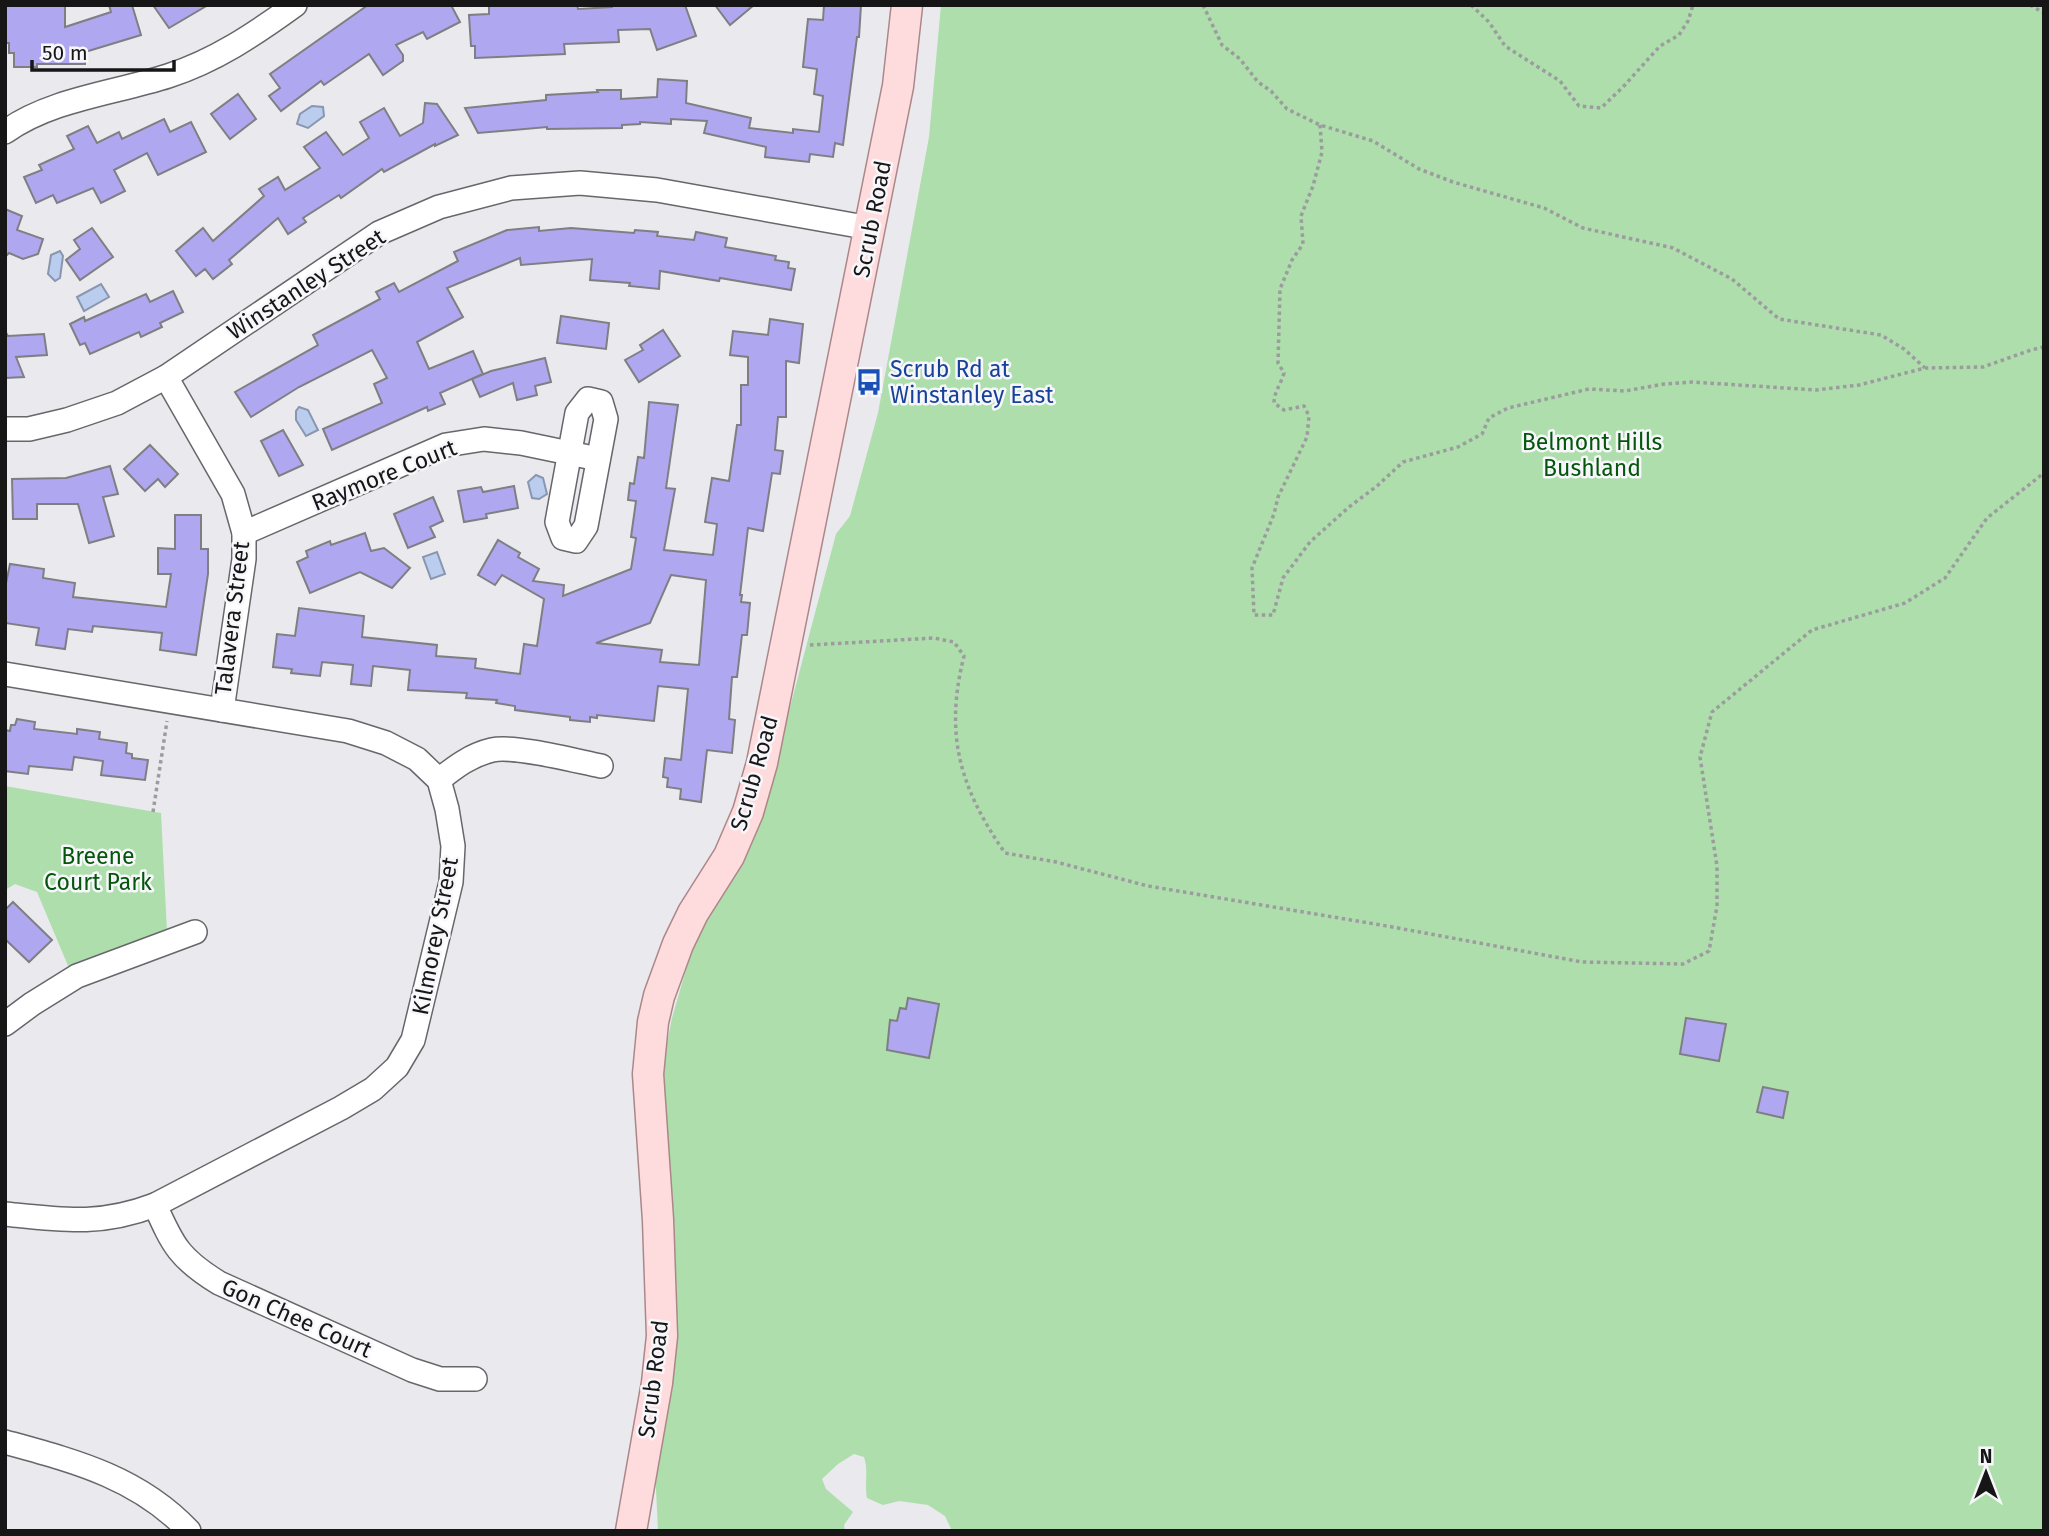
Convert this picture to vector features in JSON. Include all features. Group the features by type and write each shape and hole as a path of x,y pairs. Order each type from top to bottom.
{"main road":[{"name":"Scrub Road","path":"631,1531 657,1382 662,1336 658,1220 648,1074 653,1022 659,996 678,944 693,913 729,856 748,812 762,763 898,86 907,5"}],"street":[{"path":"6,129 58,106 168,76 216,57 295,5"},
{"name":"Winstanley Street","path":"5,429 29,429 117,403 166,377 379,233 439,207 511,188 580,183 657,190 870,229"},
{"name":"Talavera Street","path":"166,377 233,494 244,533 244,559 222,710"},
{"path":"588,399 601,402 606,419 586,526 576,541 563,538 557,522 570,453 577,413 588,399"},
{"name":"Raymore Court","path":"244,533 446,445 484,439 521,443 598,459"},
{"path":"5,674 348,731 386,743 417,759 439,780 461,762 493,750 524,752 601,766"},
{"name":"Kilmorey Street","path":"5,1214 94,1221 128,1215 155,1205 341,1108 373,1088 397,1067 413,1040 450,881 453,846 439,780"},
{"path":"5,1024 32,1003 77,976 195,932"},
{"name":"Gon Chee Court","path":"155,1205 177,1251 192,1266 219,1283 412,1370 440,1378 475,1378"},
{"path":"5,1442 78,1462 134,1486 170,1511 189,1531"}],"path":[{"path":"1203,5 1222,45 1240,59 1258,82 1287,109 1320,125 1373,141 1419,169 1452,182 1544,208 1583,228 1673,248 1732,279 1779,320 1881,335 1904,349 1925,368"},
{"path":"1471,5 1489,22 1505,46 1560,82 1579,106 1601,108 1623,88 1660,46 1679,34 1688,21 1693,5"},
{"path":"1871,5 1879,5"},
{"path":"2030,5 2044,13"},
{"path":"1320,125 1322,152 1301,216 1303,244 1292,260 1280,289 1278,363 1284,373 1274,395 1274,403 1283,410 1304,406 1309,416 1307,437 1278,498 1252,568 1254,615 1273,615 1283,578 1310,542 1403,462 1458,447 1482,434 1489,418 1508,408 1589,389 1625,391 1683,383 1816,390 1859,385 1925,368 1983,367 2031,349 2044,347"},
{"path":"785,646 933,638 954,642 964,656 955,704 955,735 962,771 982,819 1005,853 1056,862 1148,886 1582,962 1683,964 1709,951 1717,906 1717,866 1700,757 1712,712 1812,630 1905,603 1945,578 1987,518 2044,473"},
{"path":"153,812 170,701"}],"green space":[{"name":"Belmont Hills Bushland","path":"941,5 2044,5 2044,1531 952,1531 945,1516 928,1505 899,1501 883,1505 867,1498 864,1457 854,1454 822,1479 826,1489 853,1512 844,1525 845,1531 658,1531 655,1468 661,1074 672,1018 696,935 747,841 784,730 836,534 850,516 878,413 929,137"},
{"name":"Breene Court Park","path":"5,786 161,813 167,932 69,968 37,892 15,884 5,890"}],"water":[{"path":"312,106 323,107 324,116 308,128 297,124 300,114"},
{"path":"60,251 63,256 60,278 55,281 48,274 51,255"},
{"path":"101,284 109,297 84,311 77,297"},
{"path":"299,407 308,410 318,430 306,436 296,420"},
{"path":"536,475 543,478 547,494 539,499 532,498 528,482"},
{"path":"437,552 445,574 431,579 423,557"}],"building":[{"path":"5,5 65,5 65,27 111,12 109,5 132,5 141,35 85,52 85,64 14,67 14,53 9,53 9,43 5,43"},
{"path":"153,5 208,5 169,28"},
{"path":"368,5 451,5 460,22 427,39 423,32 396,45 403,55 403,61 383,75 369,54 324,85 321,81 281,111 269,96 280,88 270,74"},
{"path":"489,5 577,5 578,9 612,5 685,5 696,36 657,50 650,29 618,30 619,42 564,44 565,54 475,58 475,46 471,46 469,15 489,14"},
{"path":"715,5 754,5 730,25"},
{"path":"824,5 861,5 843,145 835,143 833,157 810,154 809,162 765,157 766,147 704,133 707,121 671,119 671,124 640,122 622,125 622,128 547,127 478,133 465,108 546,100 546,95 598,92 597,90 621,90 621,99 657,97 658,79 687,81 686,103 751,118 749,128 793,133 793,129 819,132 823,96 814,94 817,69 803,67 808,19 823,20"},
{"path":"238,94 256,119 230,139 211,114"},
{"path":"425,103 437,104 458,135 435,144 384,172 382,169 341,198 339,195 303,218 306,222 288,234 278,218 229,260 232,264 213,279 205,269 196,276 176,251 203,228 213,241 264,196 259,189 278,177 285,190 320,168 304,147 326,132 343,155 369,138 360,122 384,108 400,136 423,123"},
{"path":"164,119 170,132 191,122 206,152 158,175 147,153 114,170 125,191 101,203 93,188 57,203 53,195 36,203 24,177 42,170 39,165 74,149 67,136 88,126 97,143 119,132 122,139"},
{"path":"5,209 22,216 17,230 43,239 38,254 23,259 9,253 5,257"},
{"path":"539,227 539,231 571,228 634,233 635,230 658,232 657,236 694,240 696,232 727,238 725,247 776,256 775,260 789,262 788,268 795,269 791,290 660,271 659,289 629,286 630,283 590,280 592,259 521,265 520,258 447,288 463,317 417,342 429,369 473,351 483,374 440,393 445,404 428,411 427,407 332,450 323,429 382,403 374,384 387,378 372,350 299,387 251,417 235,392 318,345 313,335 380,299 376,292 394,283 399,292 458,261 454,252 507,230"},
{"path":"92,228 113,257 80,280 66,260 80,249 74,240"},
{"path":"173,291 183,312 160,323 162,327 141,337 139,332 90,354 85,343 80,345 70,324 84,317 85,321 146,294 150,302"},
{"path":"561,316 609,323 606,349 557,343"},
{"path":"770,319 803,324 799,363 786,361 786,417 778,417 775,450 783,451 780,474 772,473 763,531 748,528 740,595 741,602 750,603 747,635 742,635 737,677 732,677 729,719 735,720 732,753 707,750 701,802 680,799 681,789 667,787 668,778 663,777 665,758 681,760 688,689 658,686 654,721 597,715 597,718 590,717 590,722 515,710 515,706 496,703 497,700 466,698 467,693 408,690 410,670 373,666 371,686 351,684 353,665 322,662 320,676 291,673 292,669 273,667 277,634 295,636 299,608 364,616 362,637 437,645 436,656 476,659 475,668 520,674 524,644 537,646 544,599 502,575 495,585 478,575 498,540 520,553 518,557 539,569 533,581 564,585 563,596 631,569 636,538 631,537 636,501 628,500 630,483 634,484 638,457 644,458 649,402 678,405 666,488 675,489 664,550 713,555 717,524 705,522 712,478 729,481 737,425 741,425 741,385 748,385 748,357 730,355 733,331 768,335","holes":["671,575 706,580 699,665 660,662 662,650 596,643 650,623"]},
{"path":"663,330 680,356 639,382 625,360 643,350 640,345"},
{"path":"5,331 8,336 44,334 47,355 16,357 24,377 5,378"},
{"path":"545,358 551,382 535,386 537,395 517,400 513,383 480,397 472,379 491,371"},
{"path":"283,430 303,465 279,476 261,441"},
{"path":"150,445 178,474 165,487 158,479 145,491 124,469"},
{"path":"110,466 118,494 103,497 114,536 89,543 78,504 37,504 37,519 13,519 12,479 66,478"},
{"path":"514,486 518,508 486,514 487,518 464,522 458,491 481,487 483,492"},
{"path":"433,497 443,521 430,527 435,537 408,548 394,514"},
{"path":"175,515 201,515 201,549 208,549 208,574 196,655 160,650 162,633 93,626 92,632 68,629 65,649 36,645 39,628 5,623 5,588 10,564 44,569 43,578 75,583 73,597 166,607 171,574 158,574 158,548 175,549"},
{"path":"365,533 371,551 384,548 410,568 392,588 360,572 310,593 297,562 308,557 306,551 330,541 331,545"},
{"path":"17,719 35,722 34,729 77,734 77,729 100,732 99,739 127,743 126,753 132,754 132,758 148,760 145,780 101,775 103,761 74,757 72,770 29,766 28,774 5,771 5,730 10,731 11,725 15,725"},
{"path":"13,902 52,940 29,962 5,939 5,910"},
{"path":"908,998 939,1004 929,1058 887,1050 890,1020 897,1021 900,1008 906,1009"},
{"path":"1686,1018 1726,1024 1719,1061 1680,1054"},
{"path":"1763,1087 1788,1092 1783,1118 1757,1112"}],"place":[{"name":"Scrub Rd at Winstanley East","path":"869,382"}]}
